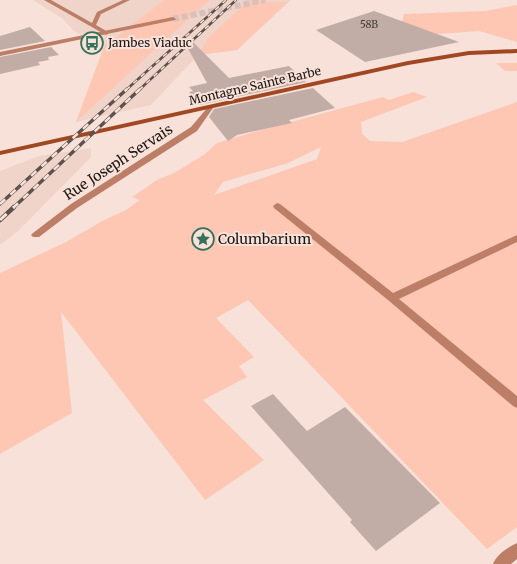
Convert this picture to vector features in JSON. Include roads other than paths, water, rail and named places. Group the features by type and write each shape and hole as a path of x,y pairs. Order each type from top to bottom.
{"main road":[{"name":"Montagne Sainte Barbe","path":"0,153 210,108 408,63 469,53 517,51"}],"street":[{"path":"47,0 106,33"},
{"path":"93,26 99,14 127,0"},
{"path":"0,54 173,19"},
{"name":"Rue Joseph Servais","path":"36,235 74,206 194,129 210,108"},
{"path":"277,206 392,298 517,403"},
{"path":"392,298 517,238"},
{"path":"500,564 517,550"}],"tunnel":[{"path":"173,19 265,0"}],"railway":[{"path":"126,90 226,0"},
{"path":"139,90 236,0"},
{"path":"0,204 127,89"},
{"path":"13,208 140,89"},
{"path":"0,220 14,207"}],"place":[{"name":"Jambes Viaduc","path":"92,43"},
{"name":"Columbarium","path":"203,239"}]}
